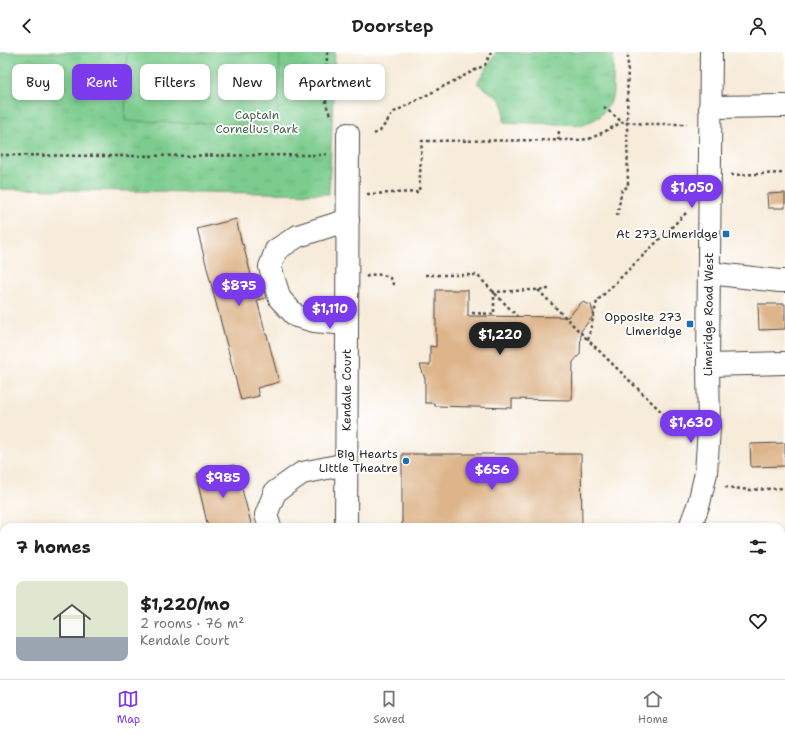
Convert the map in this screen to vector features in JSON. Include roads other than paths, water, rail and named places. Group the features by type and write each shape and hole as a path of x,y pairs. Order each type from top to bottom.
{"street":[{"name":"Limeridge Road West","path":"692,523 699,503 706,473 709,428 708,365 711,52"},
{"path":"710,107 785,106"},
{"name":"Kendale Court","path":"346,523 348,134"},
{"path":"348,220 298,236 276,250 270,267 280,299 296,316 314,321 348,324"},
{"path":"709,273 785,281"},
{"path":"708,365 785,363"},
{"path":"269,523 266,516 274,492 302,473 347,464"}],"place":[{"name":"At 273 Limeridge","path":"726,234"},
{"name":"Opposite 273 Limeridge","path":"690,324"},
{"name":"Big Hearts Little Theatre","path":"406,461"}],"park label":[{"name":"Captain Cornelius Park","path":"257,122"}]}
